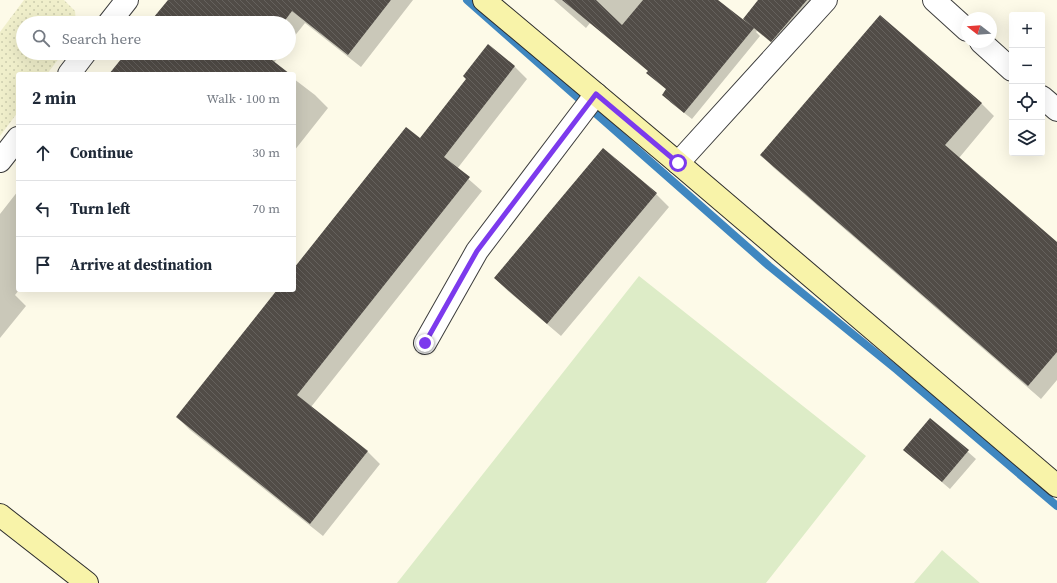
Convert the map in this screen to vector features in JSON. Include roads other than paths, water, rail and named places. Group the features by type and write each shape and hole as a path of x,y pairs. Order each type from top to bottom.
{"street":[{"path":"114,16 127,0"},
{"path":"484,0 1057,486"},
{"path":"678,163 826,0"},
{"path":"934,0 961,25"},
{"path":"988,48 1009,67"},
{"path":"71,72 80,60"},
{"path":"425,343 477,251 596,95"},
{"path":"1045,99 1057,110"},
{"path":"0,161 16,141"},
{"path":"0,515 88,583"}],"waterway":[{"path":"467,0 769,266 897,370 1057,506"}]}
